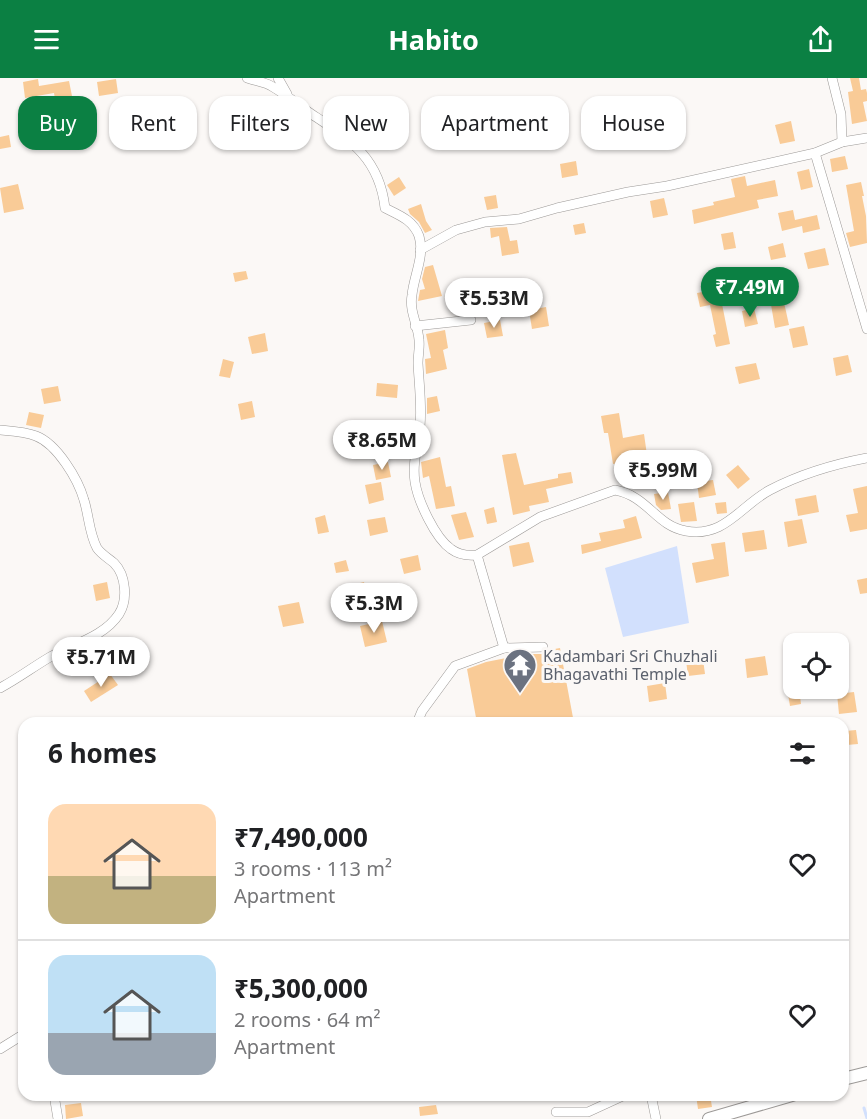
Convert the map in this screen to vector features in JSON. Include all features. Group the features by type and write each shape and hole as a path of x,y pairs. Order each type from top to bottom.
{"street":[{"path":"247,78 272,86 286,96"},
{"path":"278,78 288,96"},
{"path":"832,78 841,114 842,142"},
{"path":"311,112 340,131 362,152 379,182 385,208 410,220 418,236 419,269 412,295 412,314 420,339 418,362 421,402 414,452 414,482 433,528 450,549 465,556 477,555 540,517 615,490 626,492 642,501 665,523 686,531 707,531 725,525 769,491 811,474 867,458"},
{"path":"420,250 456,230 485,222 519,219 628,192 667,186 815,153 842,142 867,138"},
{"path":"815,153 867,329"},
{"path":"415,326 471,320"},
{"path":"0,430 36,435 51,445 78,480 91,533 98,550 116,565 124,588 125,601 120,614 108,627 51,657 0,688"},
{"path":"477,555 504,648"},
{"path":"420,717 455,666 504,648 543,647"},
{"path":"0,1049 18,1038"},
{"path":"849,1078 867,1073"},
{"path":"55,1101 58,1119"},
{"path":"556,1113 588,1112 612,1101"},
{"path":"652,1101 656,1119"},
{"path":"709,1119 771,1101"}],"water":[{"path":"677,546 689,623 623,637 605,568"}],"building":[{"path":"850,78 859,78 861,90 866,89 867,101 863,102 867,121 852,124 848,92 853,91"},
{"path":"38,79 39,86 69,81 72,96 54,96 54,93 25,96 23,82"},
{"path":"116,79 118,93 99,96 97,82"},
{"path":"791,121 795,141 780,144 775,125"},
{"path":"9,135 11,147 0,149 0,137"},
{"path":"845,156 848,169 832,172 830,159"},
{"path":"576,161 578,175 562,178 560,164"},
{"path":"809,169 813,187 801,190 797,172"},
{"path":"745,176 747,186 775,180 778,196 757,200 759,208 694,224 692,210 735,197 731,179"},
{"path":"399,177 406,188 394,196 387,185"},
{"path":"861,182 867,243 850,247 846,233 854,231 846,185"},
{"path":"18,184 24,209 4,213 0,188"},
{"path":"496,195 498,208 487,210 484,197"},
{"path":"664,198 668,215 653,218 650,201"},
{"path":"421,204 426,221 432,230 425,233 408,209"},
{"path":"793,210 795,220 817,215 820,229 803,233 802,226 782,231 778,213"},
{"path":"584,223 586,233 575,235 573,225"},
{"path":"507,227 510,241 517,240 519,253 502,256 499,236 491,238 490,228"},
{"path":"733,232 736,248 724,250 721,234"},
{"path":"783,243 786,257 771,260 768,247"},
{"path":"825,248 829,265 808,269 804,253"},
{"path":"433,265 442,296 418,301 420,290 425,289 422,279 425,267"},
{"path":"246,271 248,279 235,282 233,273"},
{"path":"778,275 789,325 775,328 764,278"},
{"path":"719,289 730,344 716,347 713,335 716,334 710,305 700,307 697,293"},
{"path":"546,307 549,326 532,329 529,310"},
{"path":"754,308 758,324 745,327 742,311"},
{"path":"500,320 503,336 487,338 484,323"},
{"path":"804,326 808,345 793,348 789,329"},
{"path":"445,330 448,348 443,350 447,369 426,374 425,359 431,358 426,334"},
{"path":"265,333 268,351 252,354 248,337"},
{"path":"848,355 852,372 836,376 833,358"},
{"path":"223,359 234,362 230,378 219,376"},
{"path":"756,363 760,379 739,384 735,367"},
{"path":"377,383 398,385 397,398 376,396"},
{"path":"58,386 61,401 44,404 41,389"},
{"path":"437,396 440,411 427,414 427,398"},
{"path":"252,401 255,417 241,420 238,404"},
{"path":"29,412 44,415 41,428 26,425"},
{"path":"619,413 623,438 644,434 647,455 613,464 608,433 604,433 601,416"},
{"path":"366,420 386,422 384,443 363,441"},
{"path":"516,453 524,485 558,478 558,474 571,472 573,483 546,489 549,502 529,506 530,511 513,515 502,455"},
{"path":"440,457 446,487 451,486 455,506 436,509 429,476 423,478 421,462"},
{"path":"388,462 391,477 376,480 373,465"},
{"path":"738,465 750,479 738,489 726,475"},
{"path":"713,480 716,495 699,498 697,482"},
{"path":"381,482 384,500 369,504 365,485"},
{"path":"867,486 867,529 850,532 846,515 858,513 853,489"},
{"path":"668,492 671,509 661,510 656,505 654,494"},
{"path":"816,495 819,512 798,516 795,499"},
{"path":"694,502 697,521 681,522 678,504"},
{"path":"726,502 727,513 717,514 715,503"},
{"path":"494,507 497,522 487,524 484,510"},
{"path":"466,512 474,537 459,540 451,515"},
{"path":"325,515 329,532 318,534 315,518"},
{"path":"636,516 642,538 582,554 581,545 601,541 599,533 625,528 623,520"},
{"path":"385,517 388,532 370,536 367,520"},
{"path":"802,519 807,543 788,547 784,522"},
{"path":"764,530 767,549 745,552 742,533"},
{"path":"529,542 534,562 513,567 509,546"},
{"path":"725,542 729,576 696,583 692,563 714,559 711,544"},
{"path":"418,555 421,570 404,574 400,559"},
{"path":"346,560 349,571 336,573 334,563"},
{"path":"867,578 867,593 860,594 857,580"},
{"path":"107,582 110,598 96,601 93,585"},
{"path":"364,582 367,596 350,599 348,586"},
{"path":"299,602 304,623 283,627 278,606"},
{"path":"382,621 387,642 365,647 360,626"},
{"name":"Kadambari Sri Chuzhali Bhagavathi Temple","path":"560,648 573,717 476,717 467,669 486,662 526,654 544,654 549,650"},
{"path":"765,656 768,675 747,678 745,659"},
{"path":"703,659 705,674 688,676 686,661"},
{"path":"110,674 118,685 91,702 84,691"},
{"path":"665,683 667,699 649,702 647,686"},
{"path":"854,692 857,712 839,714 838,699 849,699 849,693"},
{"path":"789,699 800,699 801,704 790,706"},
{"path":"856,730 858,744 849,745 849,731"},
{"path":"697,1101 711,1101 712,1107 698,1109"},
{"path":"81,1103 83,1116 66,1119 65,1105"},
{"path":"436,1105 438,1114 420,1116 419,1107"}],"waterway":[{"path":"864,1108 867,1118"}],"place":[{"name":"Kadambari Sri Chuzhali Bhagavathi Temple","path":"520,694"}]}
